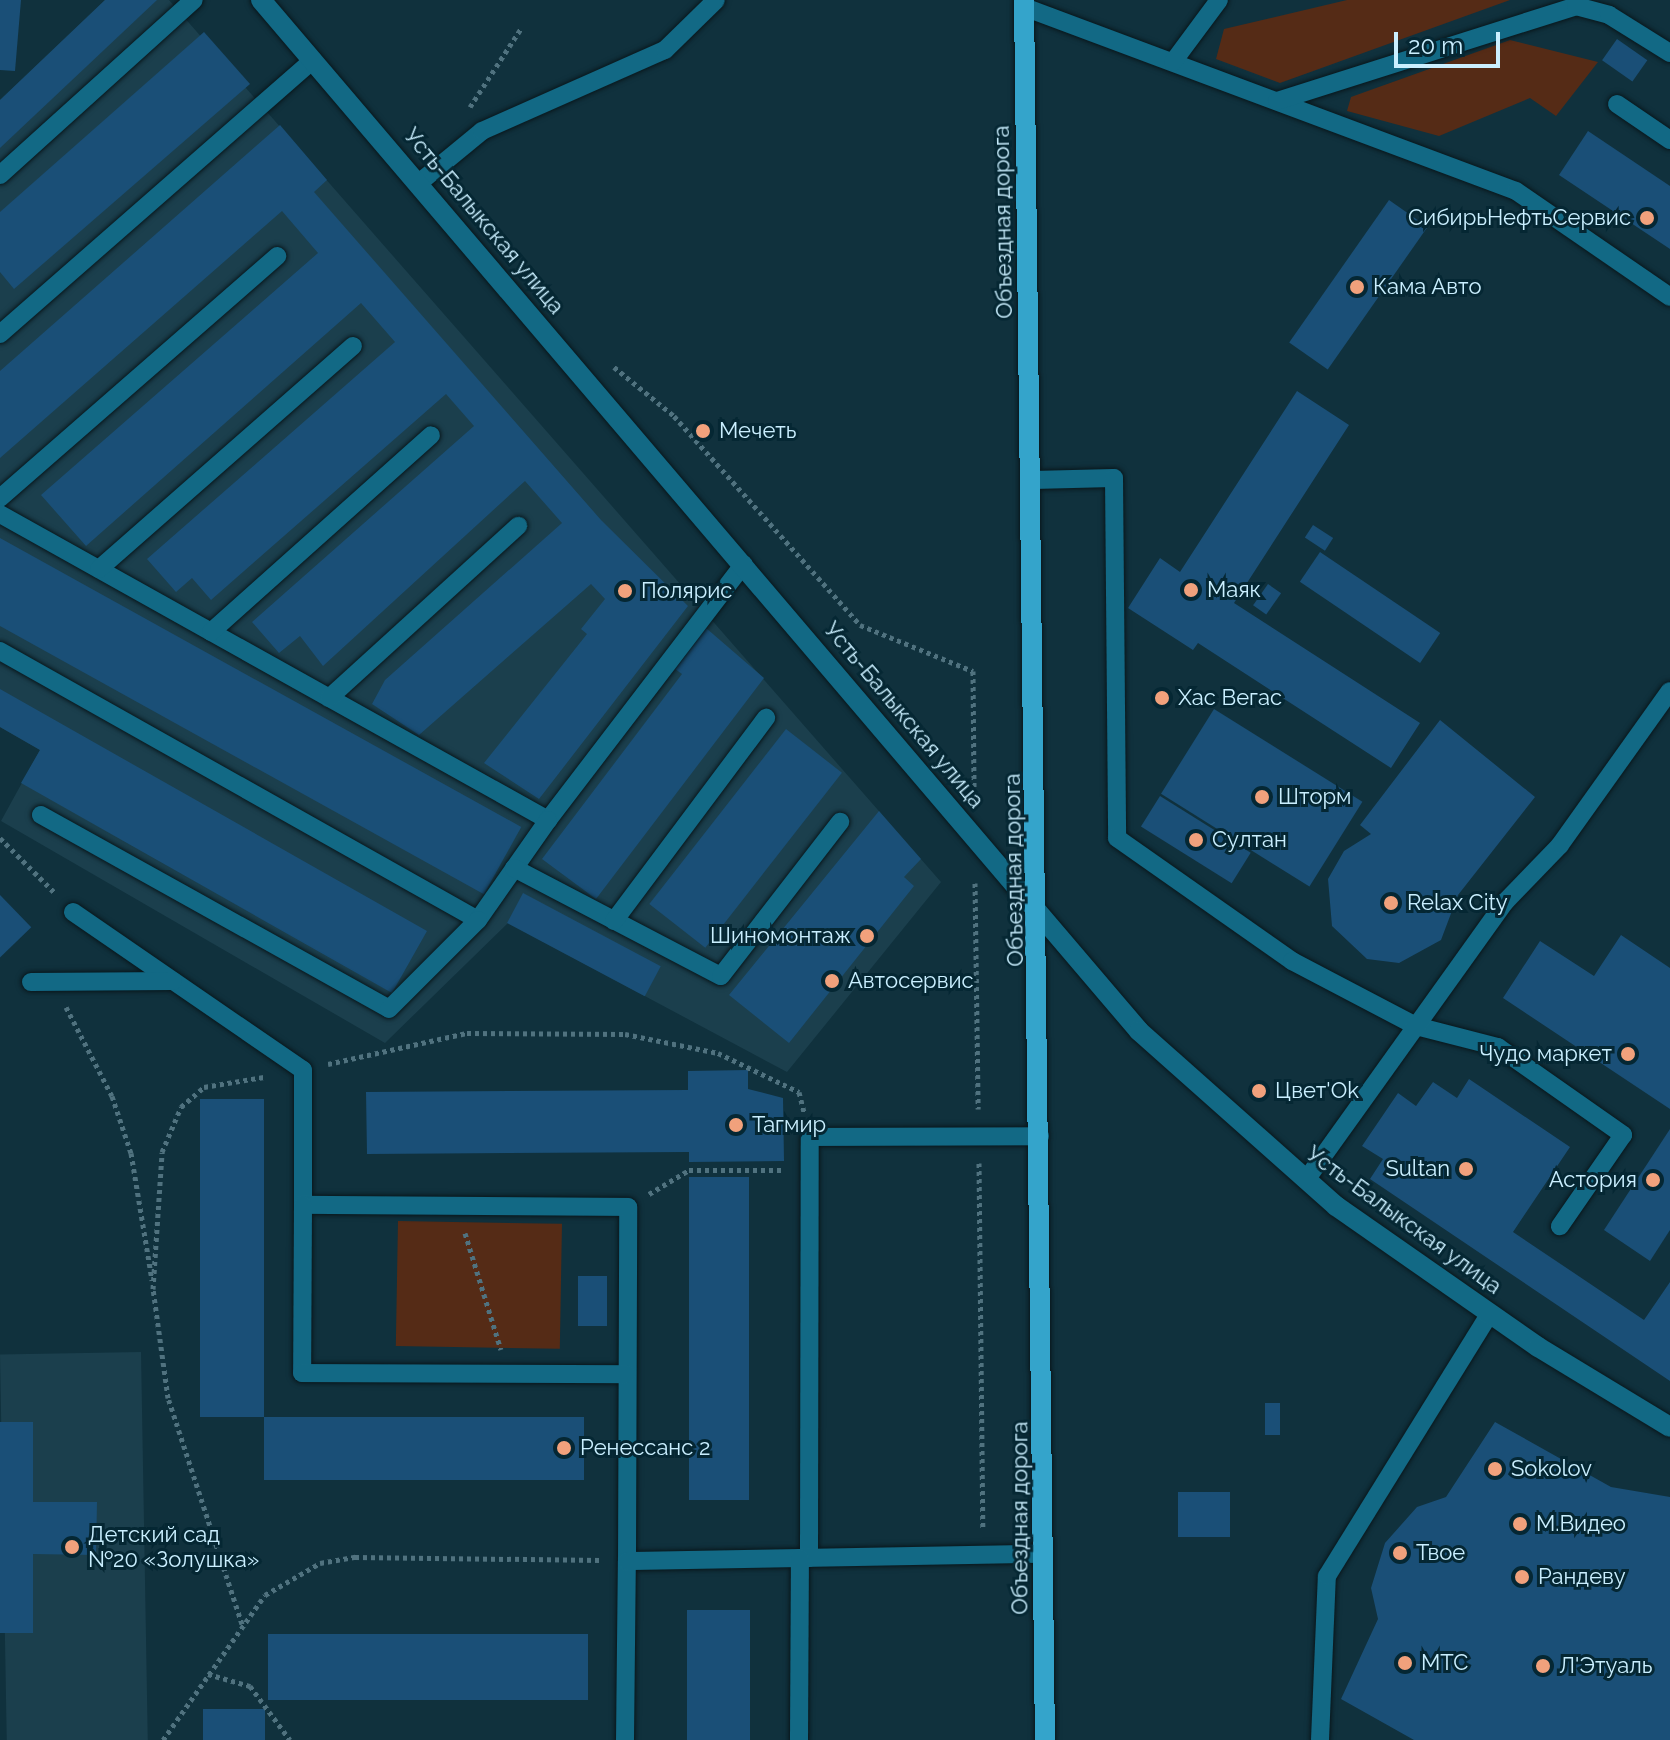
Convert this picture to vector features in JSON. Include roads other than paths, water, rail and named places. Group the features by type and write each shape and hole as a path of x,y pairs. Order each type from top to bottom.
{"main road":[{"name":"Объездная дорога","path":"1024,3 1039,913 1045,1740"}],"street":[{"name":"Усть-Балыкская улица","path":"261,0 420,182 1139,1031 1306,1180 1490,1313 1670,1427"}],"lane":[{"path":"0,175 194,0"},
{"path":"420,182 482,131 665,50 716,0"},
{"path":"1173,62 1219,0"},
{"path":"1024,3 1516,191 1670,297"},
{"path":"1277,101 1553,5 1576,6 1609,15 1670,53"},
{"path":"0,334 313,60"},
{"path":"1617,104 1670,140"},
{"path":"0,498 277,256"},
{"path":"99,569 353,346"},
{"path":"211,632 431,435"},
{"path":"1032,480 1114,478 1117,838 1292,961 1416,1026 1498,1047 1623,1135 1560,1226"},
{"path":"0,514 548,820"},
{"path":"329,698 518,526"},
{"path":"41,815 389,1009 478,920 548,820 744,564"},
{"path":"0,651 478,920"},
{"path":"1306,1180 1505,902 1560,845 1670,691"},
{"path":"614,921 766,718"},
{"path":"514,868 721,976 840,822"},
{"path":"73,912 303,1070 302,1373 627,1374"},
{"path":"31,982 173,981"},
{"path":"799,1740 810,1137 1040,1136"},
{"path":"303,1205 628,1207 625,1740"},
{"path":"1320,1740 1327,1576 1490,1313"},
{"path":"627,1561 1044,1554"}],"place":[{"name":"СибирьНефтьСервис","path":"1647,218"},
{"name":"Кама Авто","path":"1357,287"},
{"name":"Мечеть","path":"703,431"},
{"name":"Маяк","path":"1191,590"},
{"name":"Полярис","path":"625,591"},
{"name":"Хас Вегас","path":"1162,698"},
{"name":"Шторм","path":"1262,797"},
{"name":"Султан","path":"1196,840"},
{"name":"Relax City","path":"1391,903"},
{"name":"Шиномонтаж","path":"867,936"},
{"name":"Автосервис","path":"832,981"},
{"name":"Чудо маркет","path":"1628,1054"},
{"name":"Цвет'Ok","path":"1259,1091"},
{"name":"Тагмир","path":"736,1125"},
{"name":"Sultan","path":"1466,1169"},
{"name":"Астория","path":"1653,1180"},
{"name":"Ренессанс 2","path":"564,1448"},
{"name":"Sokolov","path":"1495,1469"},
{"name":"М.Видео","path":"1520,1524"},
{"name":"Детский сад №20 «Золушка»","path":"72,1547"},
{"name":"Твое","path":"1400,1553"},
{"name":"Рандеву","path":"1522,1577"},
{"name":"МТС","path":"1405,1663"},
{"name":"Л'Этуаль","path":"1543,1666"}]}
